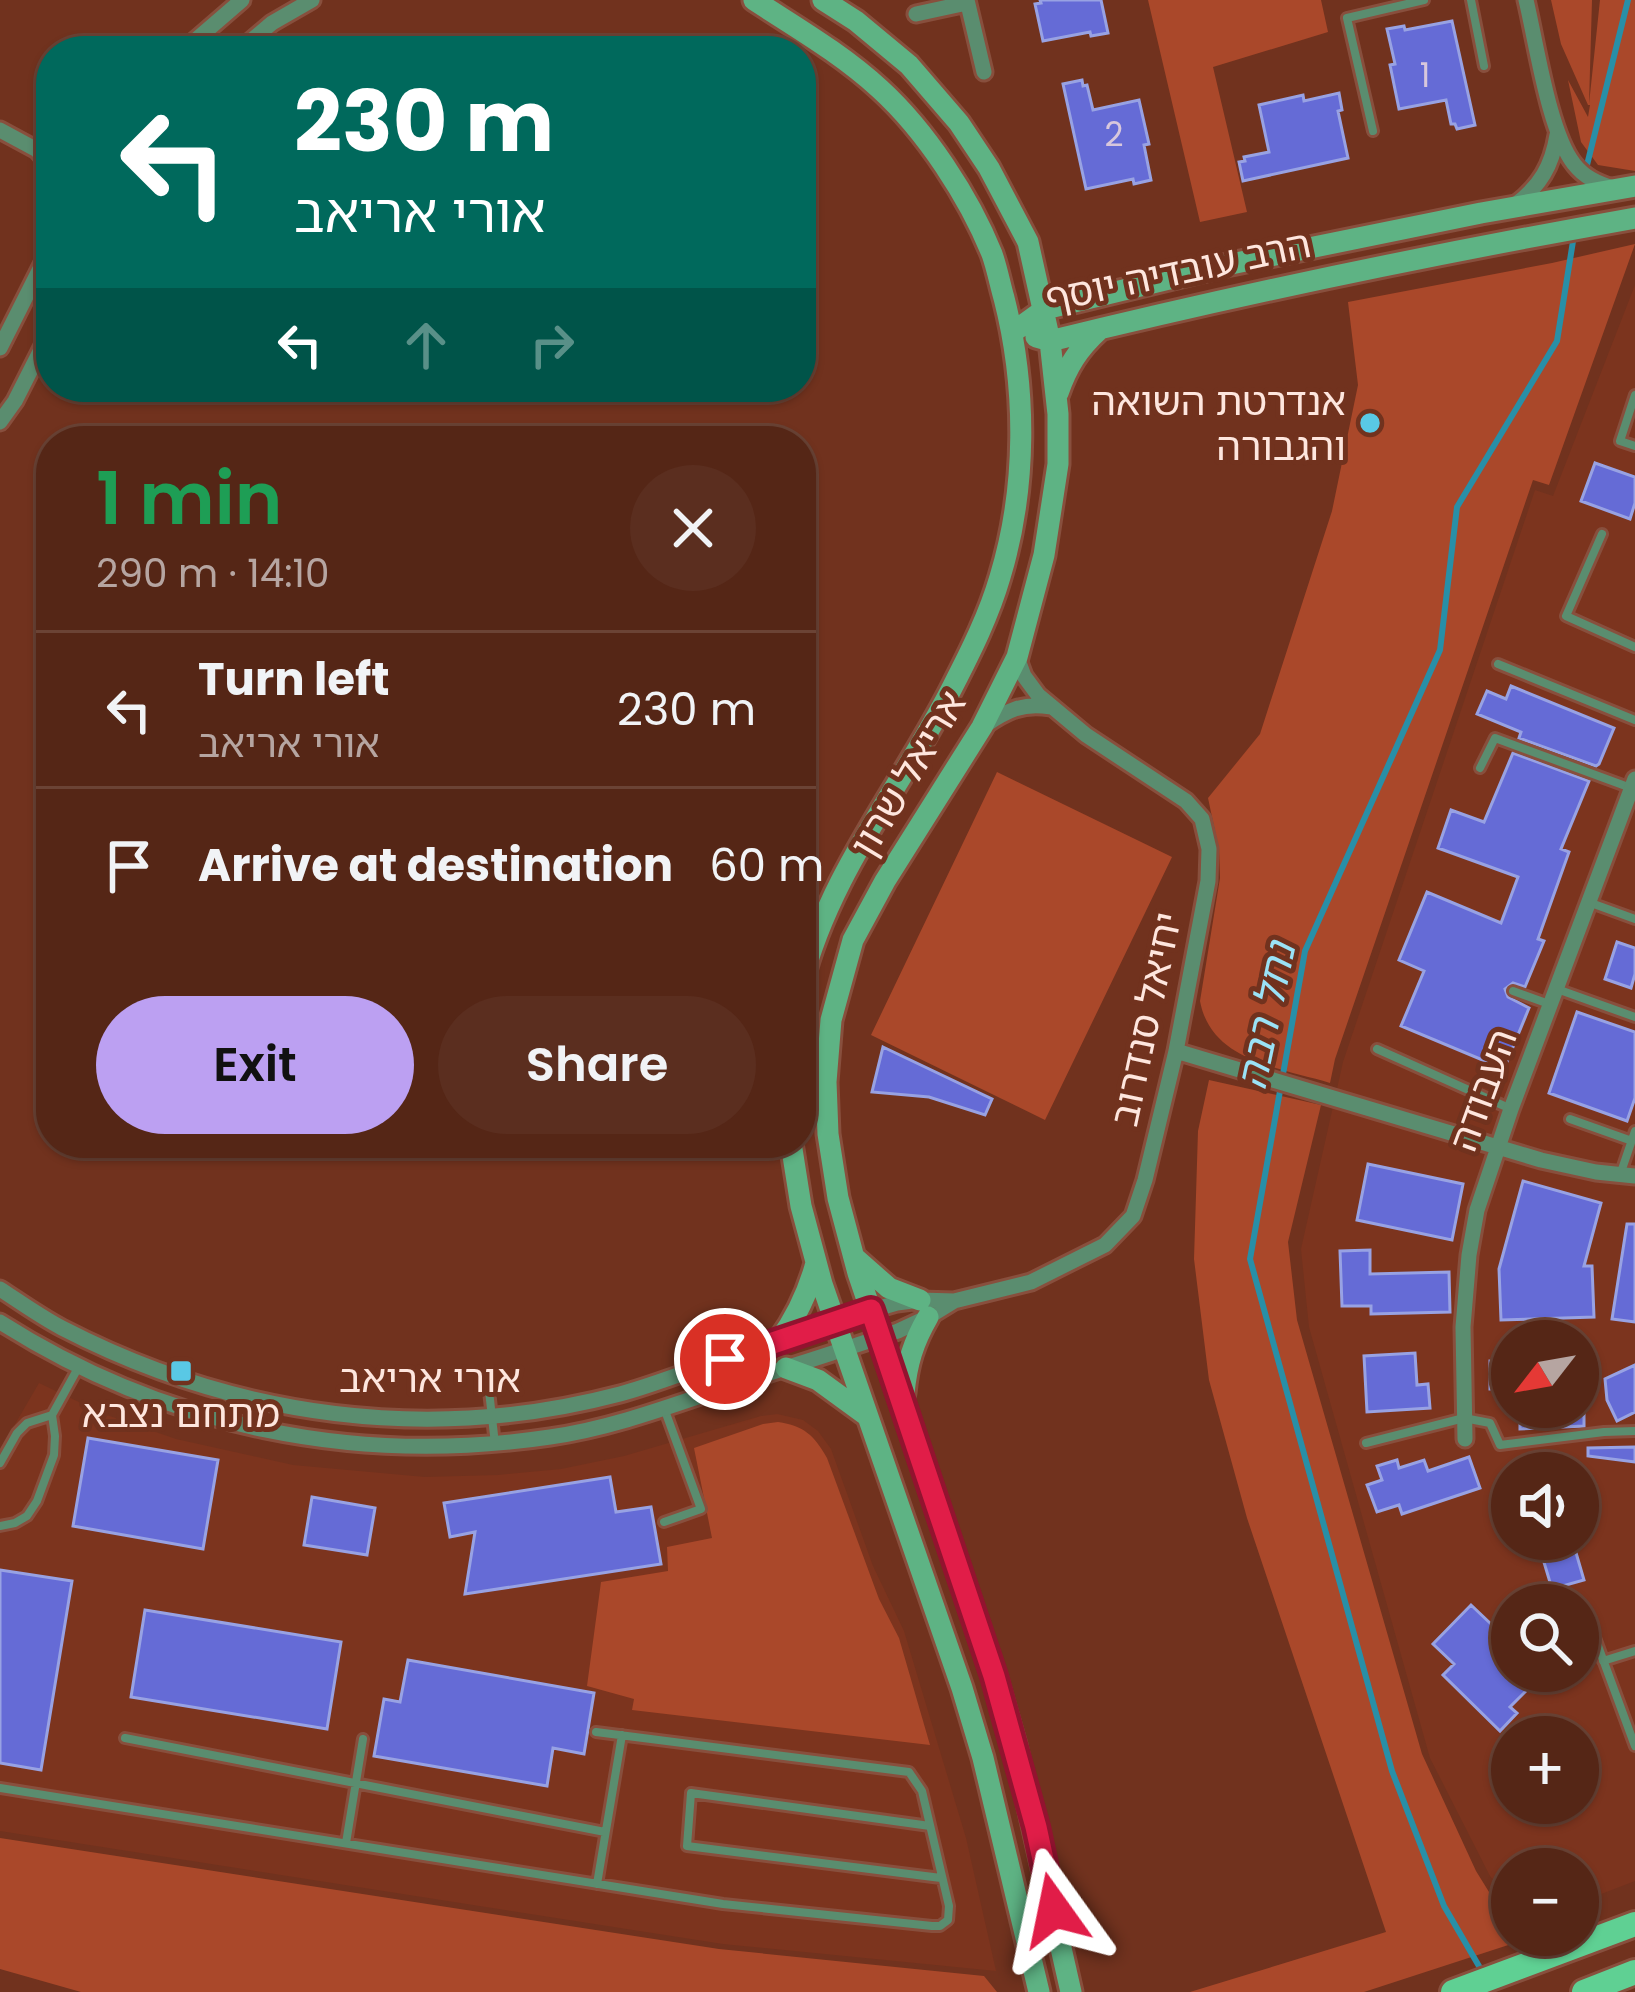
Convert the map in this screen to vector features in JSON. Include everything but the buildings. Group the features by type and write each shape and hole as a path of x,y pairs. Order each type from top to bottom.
{"main road":[{"name":"אריאל שרון","path":"754,0 809,36"},
{"name":"אריאל שרון","path":"823,0 909,64 959,123 989,168 1028,242 1050,341 1058,464 1044,555 1017,657 982,727 857,931 831,1020 826,1082 838,1198 1015,1745 1072,1992"},
{"name":"אריאל שרון","path":"816,40 883,92 929,145 956,187 992,256 1012,332 1020,415 1016,505 1000,579 979,634 816,935"},
{"name":"הרב עובדיה יוסף","path":"1012,332 1045,309 1231,264 1629,187"},
{"name":"הרב עובדיה יוסף","path":"1012,332 1050,341 1238,295 1635,218"},
{"path":"1032,260 1061,288 1090,298"},
{"path":"1056,400 1066,369 1100,329"},
{"path":"793,1158 801,1205 835,1322 972,1723 1039,1992"},
{"path":"854,1257 874,1279 924,1308 910,1352 903,1405"},
{"path":"778,1341 803,1303 817,1263"},
{"path":"786,1368 818,1379 866,1415"},
{"path":"1453,1992 1635,1924"},
{"path":"1584,1992 1635,1972"}],"street":[{"path":"200,36 242,0"},
{"path":"257,36 312,0"},
{"path":"1526,0 1560,139 1575,166 1590,178 1606,186 1629,187"},
{"path":"916,14 967,1 984,72"},
{"path":"0,130 36,147"},
{"path":"1506,208 1526,196 1543,177 1560,139"},
{"path":"0,348 36,277"},
{"path":"0,422 36,360"},
{"name":"יחיאל סנדרוב","path":"871,1310 924,1308 1030,1282 1105,1245 1133,1216 1176,1051 1208,881 1209,849 1202,819 1186,802 1086,735 1038,695 1017,657"},
{"path":"982,727 1008,710 1033,704 1053,708"},
{"name":"העבודה","path":"1465,1439 1463,1327 1477,1210 1510,1109 1633,783"},
{"path":"1176,1051 1498,1147 1596,1172 1628,1175"},
{"name":"אורי אריאב","path":"0,1289 58,1326 122,1357 269,1405 346,1416 492,1417 549,1409 622,1394 871,1310"},
{"name":"יחיאל סנדרוב","path":"844,1348 880,1337 924,1308"},
{"name":"אורי אריאב","path":"0,1322 111,1383 263,1432 344,1443 462,1447 554,1437 630,1420 844,1348"}],"lane":[{"path":"1373,131 1347,18 1424,0"},
{"path":"1471,0 1484,66"},
{"path":"1635,395 1620,441 1635,446"},
{"path":"1602,534 1566,616 1635,647"},
{"path":"1498,664 1635,720"},
{"path":"1480,768 1495,738 1633,783"},
{"path":"1587,902 1635,919"},
{"path":"1513,991 1635,1017"},
{"path":"1377,1049 1510,1109"},
{"path":"1570,1119 1633,1136 1628,1175"},
{"path":"0,1526 27,1516 37,1501 54,1455 52,1415 79,1367"},
{"path":"488,1382 495,1444"},
{"path":"664,1408 700,1509 664,1522"},
{"path":"0,1463 27,1423 52,1415"},
{"path":"1366,1443 1464,1418 1490,1423 1500,1445 1635,1431"},
{"path":"1599,1649 1635,1746"},
{"path":"1603,1660 1635,1651"},
{"path":"0,1788 723,1904 940,1926 948,1920 949,1906 922,1791 909,1772 596,1732"},
{"path":"597,1884 622,1736"},
{"path":"125,1738 605,1832"},
{"path":"346,1844 363,1739"},
{"path":"930,1826 691,1793 687,1846 942,1878"}],"shaded area":[{"path":"1148,0 1321,0 1328,32 1213,67 1247,212 1200,222"},
{"path":"1551,0 1592,0 1589,104 1600,0 1635,0 1635,171 1598,165 1581,142 1568,80 1588,117 1590,105 1588,105 1561,44"},
{"path":"1635,244 1549,485 1533,480 1330,1083 1250,1059 1218,1037 1200,1001 1220,878 1208,798 1260,734 1332,511 1358,385 1348,302"},
{"path":"1635,285 1635,1881 1599,1895 1599,1848 1491,1848 1491,1877 1430,1758 1309,1327 1301,1249 1343,1062 1535,490 1553,496"},
{"path":"997,772 1172,857 1045,1120 871,1035"},
{"path":"1209,1080 1321,1105 1288,1242 1297,1320 1422,1754 1476,1871 1491,1893 1491,1951 1364,1992 1190,1992 1386,1932 1247,1518 1209,1380 1194,1259 1198,1131"},
{"path":"39,1383 104,1414 176,1439 293,1465 425,1477 561,1469 761,1416 803,1420 831,1449 873,1566 904,1631 966,1838 996,1971 723,1944 0,1831 0,1450"},
{"path":"778,1422 807,1433 827,1458 879,1599 899,1638 930,1745 632,1710 634,1699 587,1686 601,1582 668,1571 667,1547 712,1538 694,1448"},
{"path":"0,1838 719,1949 984,1976 997,1992 81,1992 0,1969"}],"waterway":[{"name":"נחל רבה","path":"1586,169 1628,0"},
{"name":"נחל רבה","path":"1483,1973 1444,1906 1392,1771 1250,1259 1305,951 1440,650 1457,507 1557,341 1574,235"}],"place":[{"name":"אנדרטת השואה והגבורה","path":"1370,423"},
{"name":"מתחם נצבא","path":"181,1371"}],"route":[{"path":"725,1359 871,1310 994,1676 1054,1910"}]}
